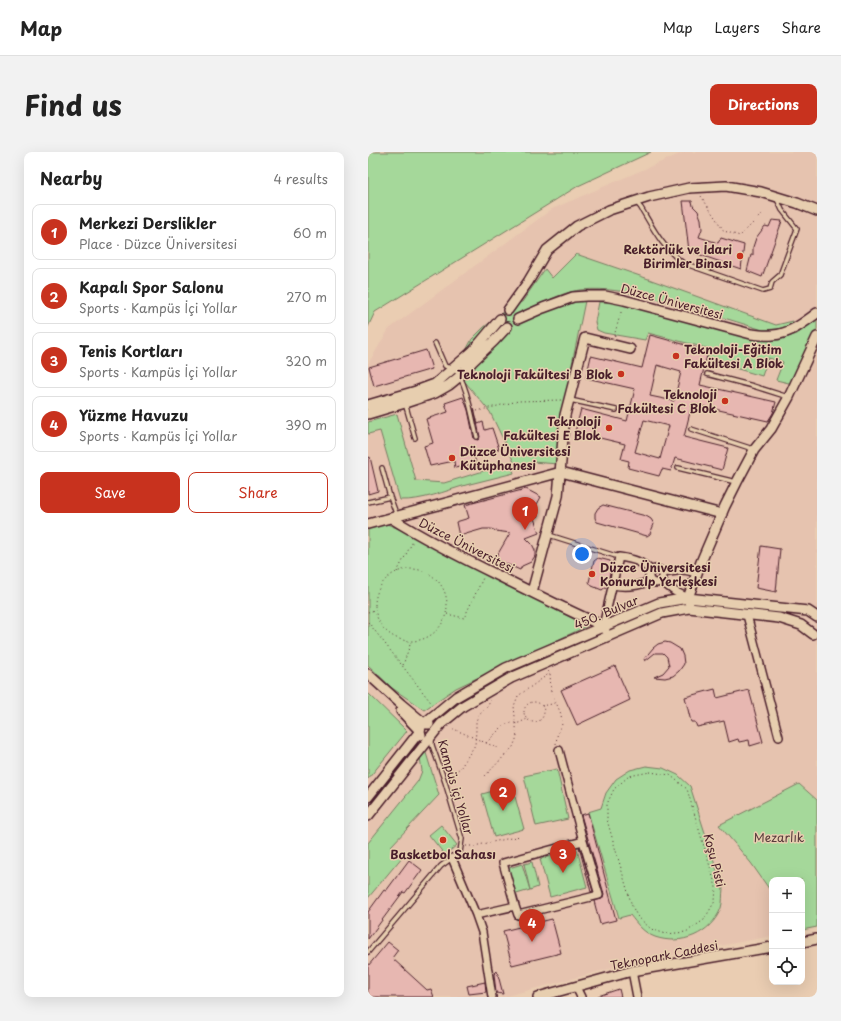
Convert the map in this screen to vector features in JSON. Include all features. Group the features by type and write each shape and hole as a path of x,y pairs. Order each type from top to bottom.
{"street":[{"path":"368,414 435,384 453,369 473,351 500,319 503,313 508,310 528,282 547,250 577,226 609,210 689,188 726,186 776,196 817,211"},
{"name":"Düzce Üniversitesi","path":"518,319 543,308 573,298 586,296 605,296 624,300 751,334 772,335 787,332 802,324 817,313"},
{"path":"500,319 502,324 507,327 513,327 518,319 514,312 508,310"},
{"path":"368,405 435,393 449,385 460,376 507,327"},
{"path":"689,608 688,598 697,573 737,482 754,450 771,429 789,397 817,336"},
{"path":"532,592 558,496 565,415 585,338 630,349"},
{"path":"368,524 561,472 722,514"},
{"name":"Düzce Üniversitesi","path":"394,517 417,533 486,570 603,626"},
{"path":"608,636 603,626 620,557 630,558 642,563 652,571 658,570 662,573 684,570 697,573"},
{"path":"652,571 649,577 651,581 657,584 663,577 662,573"},
{"path":"613,586 638,586 651,581"},
{"path":"661,581 674,591 688,598"},
{"name":"450. Bulvar","path":"368,798 422,727 456,698 506,668 659,603 688,598 808,611 817,617"},
{"name":"450. Bulvar","path":"368,816 441,724 463,706 510,678 662,613 689,608 779,618 801,625 815,636"},
{"path":"747,615 778,737"},
{"path":"815,636 812,632 812,627 817,621"},
{"path":"368,674 401,704 422,727"},
{"path":"368,680 407,717 422,727 432,725 434,729 433,735"},
{"path":"559,750 599,895 518,915 503,863 583,841"},
{"path":"452,858 482,932 492,997"},
{"path":"476,915 515,906"},
{"path":"805,941 817,939"},
{"name":"Teknopark Caddesi","path":"538,997 632,971 769,948"},
{"path":"632,971 637,997"},
{"path":"576,987 581,997"}],"lane":[{"path":"636,202 663,245 673,256 683,263 763,291 770,289 772,282 780,275 797,229 782,210 776,196"},
{"path":"435,343 445,366 453,369 460,376 465,388 477,436"},
{"path":"706,374 789,397"},
{"path":"404,399 415,438"},
{"path":"569,399 616,410"},
{"path":"691,429 754,450"},
{"path":"382,468 394,517"},
{"path":"678,468 737,482"},
{"path":"368,502 390,497"},
{"path":"548,535 620,557"},
{"name":"Kampüs içi Yollar","path":"368,952 441,866 460,852 462,839 432,745 433,735"}],"path":[{"path":"695,187 724,231 740,236 762,214"},
{"path":"612,345 624,300"},
{"path":"471,412 518,401 569,399"},
{"path":"397,572 417,533"},
{"path":"408,569 419,570 430,574 439,582 445,591 448,602 447,614 442,625 434,634 423,640 400,640 391,635 383,628 378,620 375,610 376,598 380,587 387,578 397,572 408,569"},
{"path":"447,614 464,618 486,570"},
{"path":"368,612 375,610"},
{"path":"368,622 439,712"},
{"path":"403,666 411,641"},
{"path":"542,664 550,674 551,691 561,714 562,724 557,736 556,746 559,750"},
{"path":"485,776 513,747 517,737 514,706 518,696 550,674"},
{"path":"445,782 461,767 475,745 476,721 479,714 488,706 493,688"},
{"path":"486,744 506,724 519,723 527,719 533,721 539,720 543,715 543,708 536,702 527,705 524,710 527,719"},
{"path":"541,706 556,702"},
{"path":"441,724 500,749"},
{"name":"Koşu Pisti","path":"650,772 670,776 687,789 716,887 715,901 704,920 686,932 666,934 651,929 637,916 632,906 607,820 607,804 614,790 630,776 650,772"},
{"path":"461,846 474,846 520,836"}],"shaded area":[{"name":"Düzce Üniversitesi Konuralp Yerleşkesi","path":"684,152 817,152 817,800 799,784 751,863 769,889 769,937 631,963 503,997 368,997 368,364 389,329 552,209"}],"green space":[{"path":"368,152 651,152 578,186 375,312 368,327"},
{"path":"576,254 776,325 793,321 794,324 777,329 763,330 669,302 610,290 590,289 566,293 551,299 586,296 563,408 558,464 532,462 531,466 515,464 490,412 461,377 464,354 472,339 483,328 514,303 522,302 545,269 552,278"},
{"path":"599,302 615,303 669,315 753,339 779,340 797,334 817,319 817,329 793,384 776,380 783,362 768,358 762,376 707,360 710,349 648,333 645,340 604,333 597,330 595,322"},
{"path":"397,414 416,481 444,483 510,463 514,473 417,499 400,500 380,431 368,434 368,422"},
{"path":"387,524 587,626 456,688 424,710 392,688 368,665 368,527"},
{"path":"368,693 407,731 368,779"},
{"path":"426,753 439,795 391,846 403,856 368,898 368,843 418,781 422,771 420,757"},
{"path":"646,766 663,768 678,775 690,786 723,889 722,906 710,925 703,931 685,939 675,940 655,937 644,931 630,915 619,918 588,812 601,808 606,793 616,779 630,770"},
{"path":"557,769 568,819 536,826 524,776"},
{"name":"Mezarlık","path":"799,784 817,800 817,927 805,929 805,877 769,877 769,889 751,863 719,825"},
{"path":"512,786 524,829 494,837 482,794"},
{"name":"Basketbol Sahası","path":"441,825 457,845 445,855 429,835"},
{"path":"577,849 587,887 550,897 540,859"},
{"path":"532,862 538,887 530,890 524,864"},
{"path":"522,864 530,890 513,895 506,869"}],"building":[{"path":"683,201 692,201 693,206 698,211 702,229 699,237 718,243 721,238 744,245 741,269 689,251"},
{"path":"772,220 782,221 762,277 747,271 751,255 753,255 753,247 756,238 765,226 769,227"},
{"path":"650,335 708,351 700,385 776,402 773,413 768,421 692,404 684,437 728,448 722,470 675,458 671,471 662,469 659,476 628,468 629,461 621,459 625,444 575,432 581,409 627,421 635,389 586,378 591,356 642,368","holes":["657,365 681,372 674,401 650,396","644,420 669,426 660,459 635,452"]},
{"path":"426,350 432,369 374,386 369,367"},
{"path":"463,397 468,410 474,439 478,440 480,437 474,408 478,424 483,422 485,430 492,428 499,449 474,456 476,463 455,468 454,461 430,466 424,446 433,443 426,419 448,412 445,403"},
{"path":"370,457 378,491 368,494 368,458"},
{"path":"526,489 541,497 535,508 538,516 534,518 539,533 526,538 535,550 535,556 531,562 522,566 520,570 495,559 510,533 483,529 459,536 456,522 469,518 465,505"},
{"path":"603,505 646,516 651,519 654,524 650,534 647,536 597,522 595,513 598,508"},
{"path":"761,546 780,549 776,592 756,588"},
{"path":"598,558 610,561 612,564 607,586 602,590 592,586 589,582 594,561"},
{"path":"665,642 670,643 680,649 684,664 673,676 665,678 654,677 663,673 669,666 667,657 663,653 655,653 645,661 644,659 653,648 658,644"},
{"path":"615,666 630,700 577,725 561,690"},
{"path":"715,689 717,698 749,690 763,742 750,746 749,740 739,742 738,739 729,742 724,721 697,727 695,722 691,722 685,697"},
{"path":"588,813 616,920 600,924 594,901 602,899 604,894 581,815"},
{"path":"579,847 593,891 591,892"},
{"path":"409,860 422,870 405,893 403,892 368,939 368,912"},
{"path":"552,919 561,953 512,965 503,931"},
{"path":"388,942 398,950 392,958 427,990 431,989 434,997 368,997 368,966"},
{"path":"497,971 503,994 496,993 494,974"},
{"path":"485,982 486,992 469,994 467,986"},
{"path":"619,989 621,997 598,997 598,996"}],"place":[{"name":"Rektörlük ve İdari Birimler Binası","path":"740,256"},
{"name":"Teknoloji-Eğitim Fakültesi A Blok","path":"676,356"},
{"name":"Teknoloji Fakültesi B Blok","path":"621,374"},
{"name":"Teknoloji Fakültesi C Blok","path":"725,401"},
{"name":"Teknoloji Fakültesi E Blok","path":"609,428"},
{"name":"Düzce Üniversitesi Kütüphanesi","path":"452,458"},
{"name":"Merkezi Derslikler","path":"525,530"},
{"name":"Düzce Üniversitesi Konuralp Yerleşkesi","path":"592,574"},
{"name":"Kapalı Spor Salonu","path":"503,811"},
{"name":"Basketbol Sahası","path":"443,840"},
{"name":"Tenis Kortları","path":"563,873"},
{"name":"Yüzme Havuzu","path":"532,942"}]}
